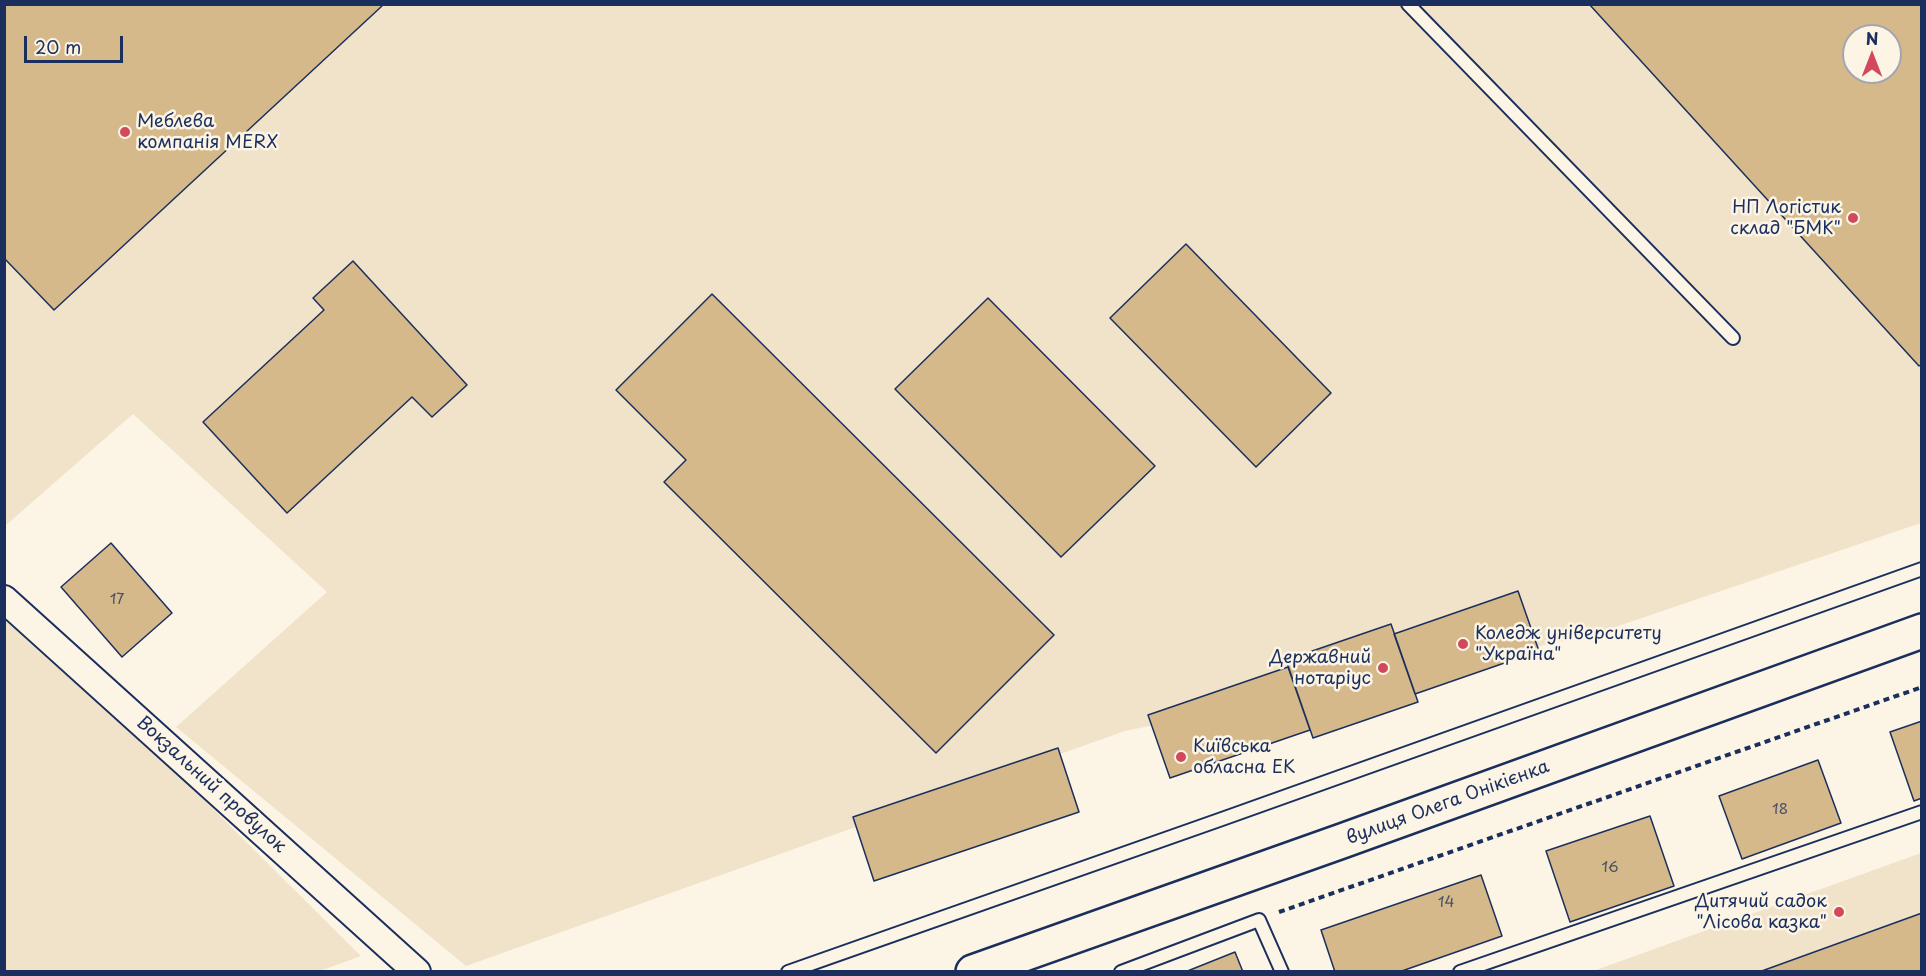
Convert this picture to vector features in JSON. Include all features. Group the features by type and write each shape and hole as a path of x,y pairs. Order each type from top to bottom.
{"main road":[{"name":"вулиця Олега Онікієнка","path":"973,972 1922,631"}],"street":[{"name":"Вокзальний провулок","path":"4,599 417,972"}],"lane":[{"path":"1408,4 1733,338"},
{"path":"788,972 1922,569"},
{"path":"1460,972 1922,812"},
{"path":"1121,972 1259,920 1282,972"}],"path":[{"path":"1259,920 1922,687"}],"shaded area":[{"path":"5,5 1921,5 1921,523 1589,636 1125,731 466,966 176,727 327,592 133,414 5,526"},
{"path":"4,601 361,956 317,972 5,971"},
{"name":"Дитячий садок \"Лісова казка\"","path":"1921,853 1921,971 1593,971"}],"building":[{"name":"Меблева компанія MERX","path":"4,4 380,4 382,6 54,310 4,258"},
{"name":"НП Логістик склад \"БМК\"","path":"1589,4 1922,4 1922,364 1919,366"},
{"path":"1186,244 1331,393 1256,467 1110,318"},
{"path":"353,261 467,385 432,417 412,397 287,513 203,422 324,310 313,298"},
{"path":"712,294 1054,635 936,753 664,482 686,460 616,390"},
{"path":"988,298 1155,466 1061,557 895,389"},
{"path":"111,543 172,613 122,657 61,587"},
{"path":"1518,591 1539,651 1415,694 1394,634"},
{"path":"1391,624 1418,702 1313,738 1286,660"},
{"path":"1288,667 1310,730 1170,778 1148,715"},
{"path":"1922,721 1922,798 1914,801 1890,732"},
{"path":"1058,748 1079,812 874,881 853,817"},
{"path":"1818,760 1841,823 1742,859 1719,796"},
{"path":"1650,816 1674,886 1570,922 1546,851"},
{"path":"1481,875 1502,936 1399,972 1335,972 1321,930"},
{"path":"1922,913 1922,972 1759,972"},
{"path":"1235,952 1243,972 1185,972"}],"place":[{"name":"Меблева компанія MERX","path":"125,132"},
{"name":"НП Логістик склад \"БМК\"","path":"1853,218"},
{"name":"Коледж університету \"Україна\"","path":"1463,644"},
{"name":"Державний нотаріус","path":"1383,668"},
{"name":"Київська обласна ЕК","path":"1181,757"},
{"name":"Дитячий садок \"Лісова казка\"","path":"1839,912"}]}
